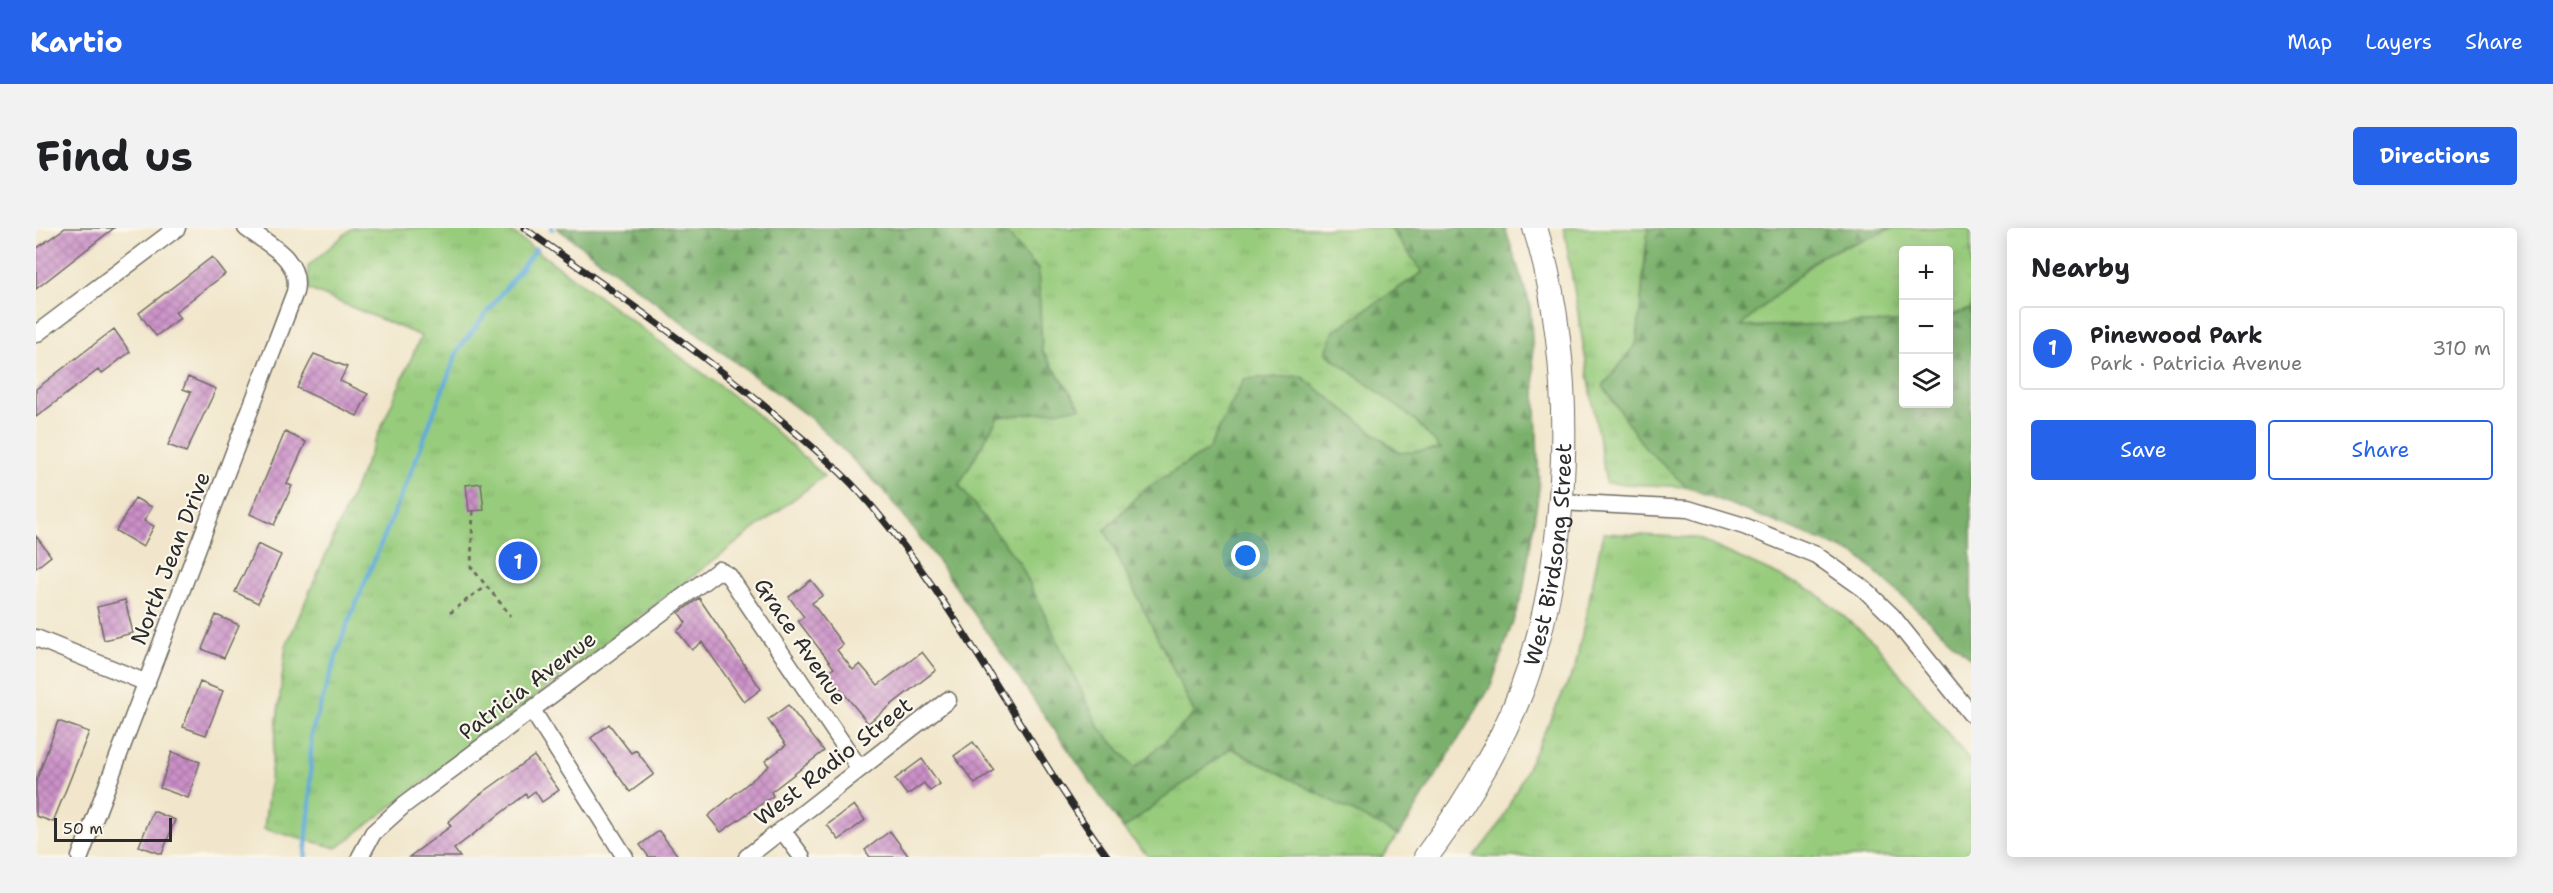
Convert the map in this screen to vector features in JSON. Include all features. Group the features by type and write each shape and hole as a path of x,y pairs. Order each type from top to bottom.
{"street":[{"path":"36,334 177,228"},
{"name":"North Jean Drive","path":"80,857 292,303 297,275 288,259 246,228"},
{"name":"West Birdsong Street","path":"1426,857 1478,779 1520,694 1541,626 1561,502 1559,368 1551,297 1534,228"},
{"path":"1561,502 1667,506 1706,513 1816,555 1864,590 1892,616 1971,714"},
{"name":"Patricia Avenue","path":"363,851 377,828 404,805 712,573 722,570"},
{"name":"Grace Avenue","path":"722,570 729,576 860,769"},
{"path":"36,638 147,683"},
{"name":"West Radio Street","path":"747,857 948,700"},
{"path":"532,710 626,857"},
{"path":"782,830 802,857"}],"path":[{"path":"473,511 469,563 511,616"},
{"path":"450,613 477,592 488,587"}],"green space":[{"path":"352,228 506,228 751,409 824,476 337,848 264,829 286,646 421,336 308,289 308,266"},
{"path":"557,228 1002,228 1038,269 1042,351 1081,408 998,417 959,485 1020,564 1099,727 1135,768 1195,714 1105,530 1142,491 1208,450 1244,379 1301,376 1399,453 1441,449 1414,419 1326,353 1334,331 1423,272 1390,228 1505,228 1530,304 1539,489 1523,592 1491,686 1399,836 1231,748 1123,829 933,554 884,491 814,421"},
{"path":"1002,228 1390,228 1423,272 1334,331 1326,353 1414,419 1442,449 1400,453 1301,376 1244,379 1208,450 1142,491 1105,530 1195,714 1135,768 1099,727 1068,663 959,485 998,417 1081,408 1042,351 1038,269"},
{"path":"1564,228 1648,228 1637,343 1603,386 1648,450 1687,487 1606,483"},
{"path":"1648,228 1893,228 1820,256 1740,327 1899,322 1899,408 1953,408 1953,315 1971,309 1971,659 1857,555 1687,487 1644,447 1603,386 1637,343"},
{"path":"1893,228 1971,228 1971,309 1953,315 1953,246 1899,246 1899,322 1739,327 1821,256"},
{"path":"1603,533 1696,538 1815,592 1876,644 1971,762 1971,857 1474,857 1500,824 1575,668"},
{"path":"1230,748 1401,831 1382,857 1149,857 1123,829"}],"building":[{"path":"65,228 114,228 36,289 36,249"},
{"path":"212,257 225,274 175,312 180,318 156,336 139,313"},
{"path":"114,329 130,352 101,374 98,370 36,417 36,389"},
{"path":"314,354 347,367 340,381 368,394 357,416 297,388"},
{"path":"188,377 216,389 186,452 168,445 191,392 183,389"},
{"path":"285,432 306,442 287,484 292,486 274,525 250,514"},
{"path":"481,483 484,510 469,511 466,485"},
{"path":"135,498 152,507 144,521 154,526 143,547 116,531"},
{"path":"36,536 51,556 36,568"},
{"path":"258,544 281,555 258,603 235,592"},
{"path":"811,580 823,595 812,603 843,645 837,650 853,670 860,664 878,685 922,652 936,670 868,723 827,673 834,668 798,621 804,617 789,597"},
{"path":"699,598 761,689 744,702 702,642 692,650 677,631 686,623 679,613"},
{"path":"125,600 133,633 104,640 97,607"},
{"path":"216,615 239,625 224,658 202,649"},
{"path":"200,682 223,691 206,735 183,727"},
{"path":"788,705 824,751 771,792 773,796 721,832 708,816 769,766 765,761 786,745 768,720"},
{"path":"58,721 89,732 53,822 36,816 36,782"},
{"path":"609,724 631,753 636,750 654,774 630,792 591,738"},
{"path":"973,742 994,770 975,784 954,756"},
{"path":"172,752 200,762 188,798 160,788"},
{"path":"534,756 559,790 542,802 535,791 527,797 526,794 454,849 460,857 409,857 451,826 448,822 478,796"},
{"path":"922,759 940,784 930,791 924,783 907,795 895,779"},
{"path":"854,805 865,820 839,840 827,825"},
{"path":"153,811 175,820 162,854 139,846"},
{"path":"659,831 679,857 649,857 640,845"},
{"path":"890,831 909,857 870,857 865,850"}],"waterway":[{"path":"305,857 310,802 311,735 343,635 411,472 458,350 536,249"}],"railway":[{"path":"524,228 745,390 812,447 859,492 935,589 1048,769 1108,857"}],"place":[{"name":"Pinewood Park","path":"518,561"}]}
